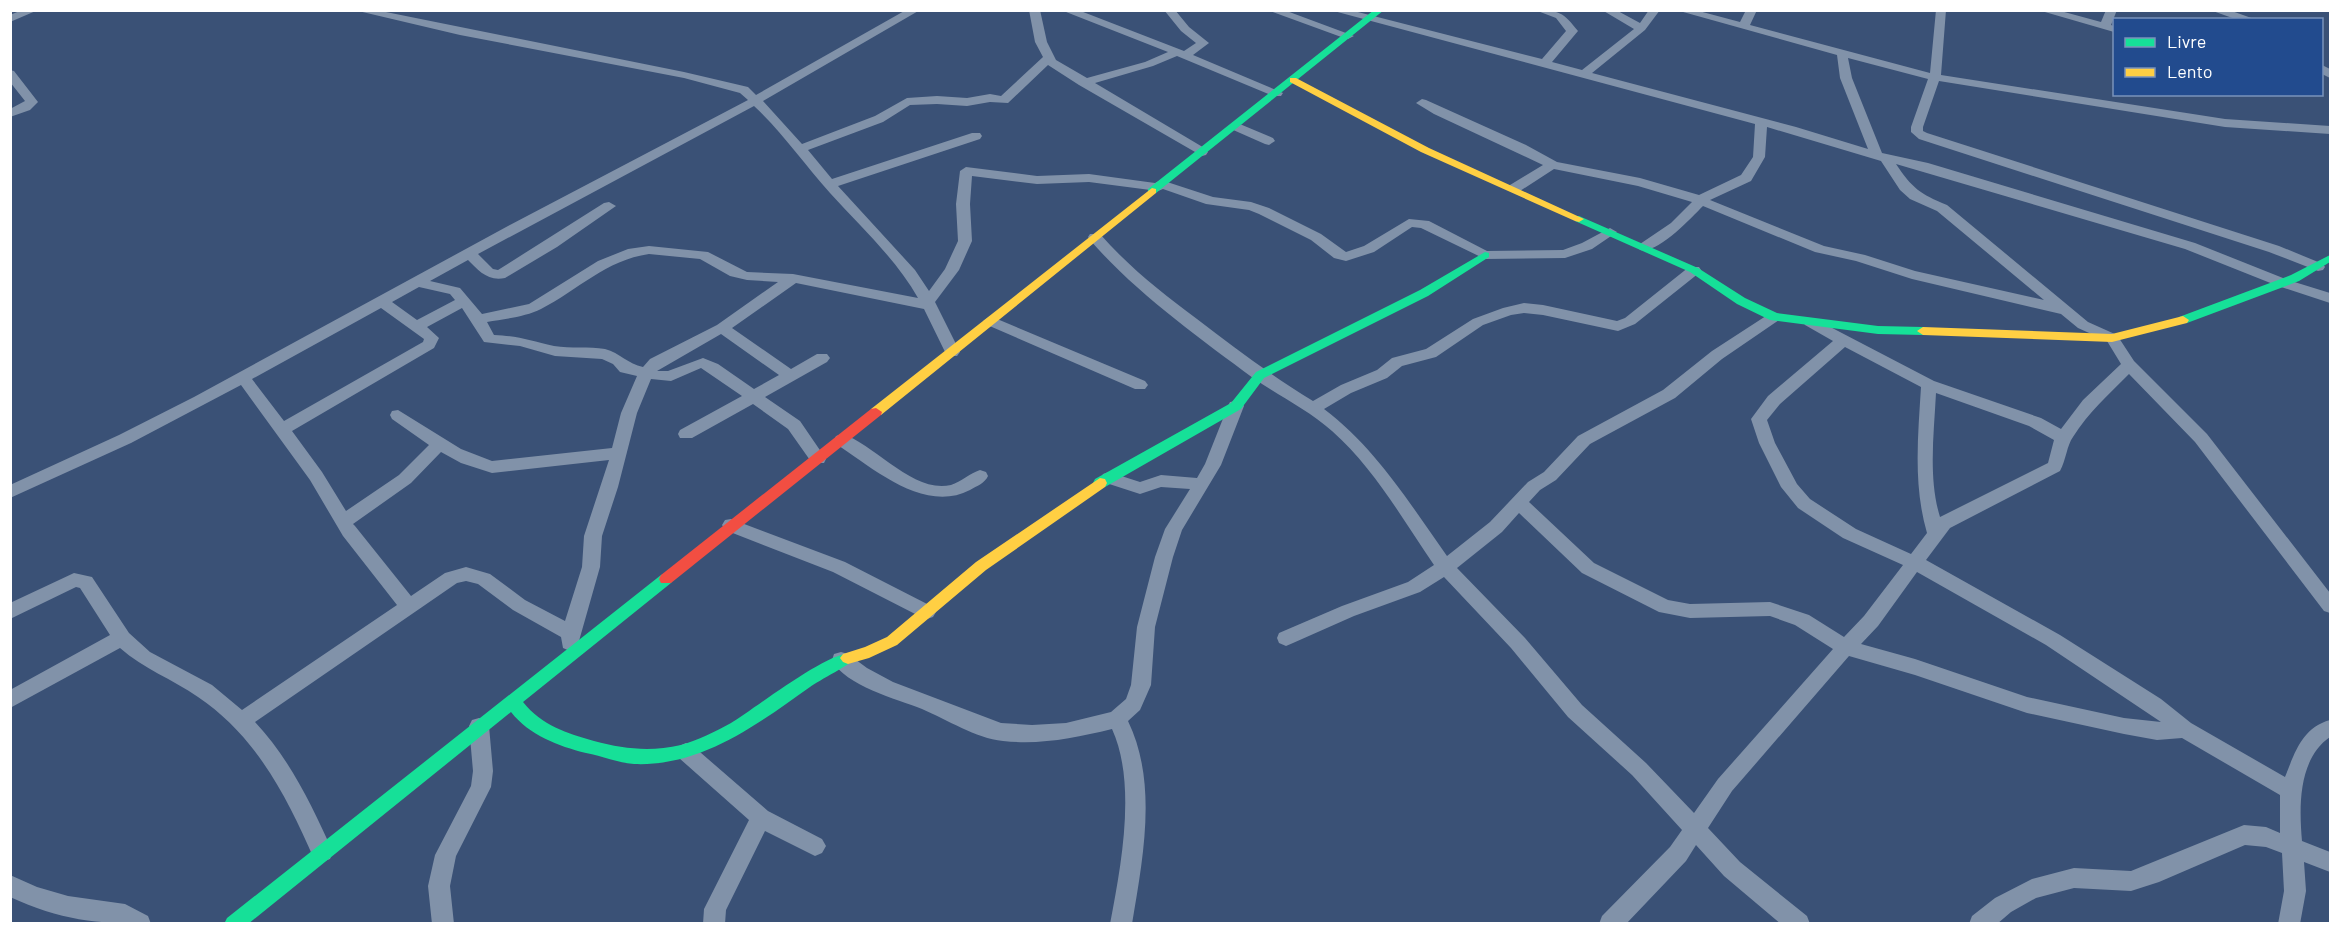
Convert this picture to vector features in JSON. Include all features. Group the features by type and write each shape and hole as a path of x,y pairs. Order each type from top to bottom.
{"street":[{"path":"10,20 33,10"},
{"path":"359,10 684,75 744,90 756,100 910,273 952,352"},
{"path":"10,492 126,439 243,377 756,100 915,10"},
{"path":"1034,10 1048,59 1083,83 1202,152"},
{"path":"1066,10 1182,53 1277,93"},
{"path":"1083,83 1182,53 1203,42 1185,29 1169,10"},
{"path":"1272,10 1348,36"},
{"path":"1335,10 1375,14 1584,75 1881,157 1923,166 2176,241 2283,283 2331,298"},
{"path":"1540,10 1560,16 1572,32 1545,63"},
{"path":"1607,10 1641,28"},
{"path":"1584,75 1605,54 1641,28 1655,10"},
{"path":"1681,10 1935,77 2225,123 2331,130"},
{"path":"1743,27 1752,10"},
{"path":"1941,10 1940,56 1917,132 1929,139 1991,156 2049,178 2274,249 2318,267"},
{"path":"2043,10 2110,27 2112,10"},
{"path":"2215,10 2245,18"},
{"path":"233,924 1375,14"},
{"path":"1843,52 1842,61 1846,78 1881,157 1905,187 1915,196 1942,208 2083,325 2112,338 2129,365 2201,438 2331,606"},
{"path":"800,149 879,119 907,102 937,100 972,102 990,98 1004,100 1048,59"},
{"path":"10,73 32,102 10,113"},
{"path":"1293,80 1425,150 1515,188 1694,270 1741,301 1774,317 1878,330 1963,331 2112,338 2197,317 2273,285 2283,283 2318,267 2331,258"},
{"path":"1422,103 1553,165 1640,182 1699,201 1820,249 1860,258 1912,275 2032,301 2068,313"},
{"path":"1645,247 1676,226 1699,201 1746,178 1759,158 1761,123"},
{"path":"1235,126 1269,141"},
{"path":"830,184 976,136"},
{"path":"1515,188 1539,171 1553,165"},
{"path":"928,304 944,283 959,254 966,234 963,205 966,171 1037,180 1089,178 1160,185 1211,201 1241,204 1264,211 1316,237 1343,256 1355,255 1369,249 1409,223 1424,224 1485,255 1565,254 1587,246 1610,231"},
{"path":"469,253 488,272 500,274 552,244 609,206"},
{"path":"1095,237 1116,261 1260,375 1313,408 1339,428 1378,471 1445,567 1518,643 1575,711 1639,769 1732,869 1799,924"},
{"path":"478,319 534,307 603,262 641,250 703,255 735,273 747,276 793,278 928,304"},
{"path":"841,660 860,674 886,688 982,727 1001,732 1032,734 1066,732 1117,720 1133,704 1141,685 1146,627 1164,557 1179,518 1218,454 1236,406 1260,375 1431,289 1485,255"},
{"path":"1313,408 1346,389 1382,374 1397,362 1431,353 1478,322 1508,311 1524,308 1608,324 1624,324 1694,270"},
{"path":"571,653 570,633 591,567 593,536 610,487 628,413 645,374 663,358 722,328 793,278"},
{"path":"417,282 454,291 461,296 489,339 520,341 555,351 604,354 618,360 625,368 666,378 703,363 794,425 818,459"},
{"path":"282,429 429,345 432,338 381,301"},
{"path":"419,328 426,319 463,302"},
{"path":"1286,638 1348,611 1414,587 1445,567 1496,526 1534,486 1550,476 1584,440 1669,394 1717,355 1774,317"},
{"path":"990,321 1140,385"},
{"path":"1810,322 1929,385 2035,422 2062,438"},
{"path":"722,328 790,375"},
{"path":"1843,340 1774,400 1759,419 1761,432 1792,491 1829,520 1861,538 1914,562 2082,658 2154,705 2184,729 2291,791"},
{"path":"686,434 822,358"},
{"path":"1610,924 1678,854 1725,785 1882,607 1944,523 2054,467 2060,454 2062,438 2089,404 2129,365"},
{"path":"243,377 316,476 343,522 409,607"},
{"path":"1929,385 1925,455 1929,506 1936,533"},
{"path":"512,700 522,715 546,733 576,744 635,757 686,752 732,732 818,673 841,660 869,652 892,641 989,560 1109,478 1236,406"},
{"path":"398,415 440,444 478,464 492,466 618,453"},
{"path":"842,440 907,482 936,492 952,490 980,476"},
{"path":"343,522 405,479 440,444"},
{"path":"1109,478 1140,488 1161,482 1201,483"},
{"path":"1519,503 1588,568 1665,607 1690,611 1770,609 1802,620 1847,648 1915,666 2027,705 2124,726 2157,731 2184,729"},
{"path":"731,525 839,567 927,612"},
{"path":"241,721 451,579 466,574 484,579 519,604 570,633"},
{"path":"10,612 74,580 86,582 122,638 143,657 205,691 258,738 288,780 322,852"},
{"path":"10,700 122,638"},
{"path":"1117,720 1129,746 1135,804 1120,924"},
{"path":"443,924 439,886 446,855 481,787 483,771 479,726"},
{"path":"2289,924 2294,911 2296,890 2291,791 2304,750 2319,733 2331,728"},
{"path":"686,752 761,818 815,846"},
{"path":"714,924 715,909 761,818"},
{"path":"1980,924 2003,906 2032,889 2074,878 2131,881 2151,875 2244,835 2266,837 2331,862"},
{"path":"10,885 88,912 111,911 127,914 140,924"}],"traffic: fast":[{"path":"1152,191 1380,10"},
{"path":"1579,219 1694,270 1741,301 1774,317 1878,330 1923,331"},
{"path":"1100,483 1236,406 1260,375 1424,293 1485,255"},
{"path":"2183,320 2295,278 2330,258"},
{"path":"233,924 666,579"},
{"path":"512,700 528,719 557,737 614,754 637,757 660,756 700,746 718,738 825,668 848,658"}],"traffic: slow":[{"path":"1293,80 1425,150 1579,219"},
{"path":"876,412 1152,191"},
{"path":"1923,331 2112,338 2183,320"},
{"path":"848,658 869,652 892,641 981,566 1100,483"}],"traffic: jam":[{"path":"666,579 876,412"}]}
